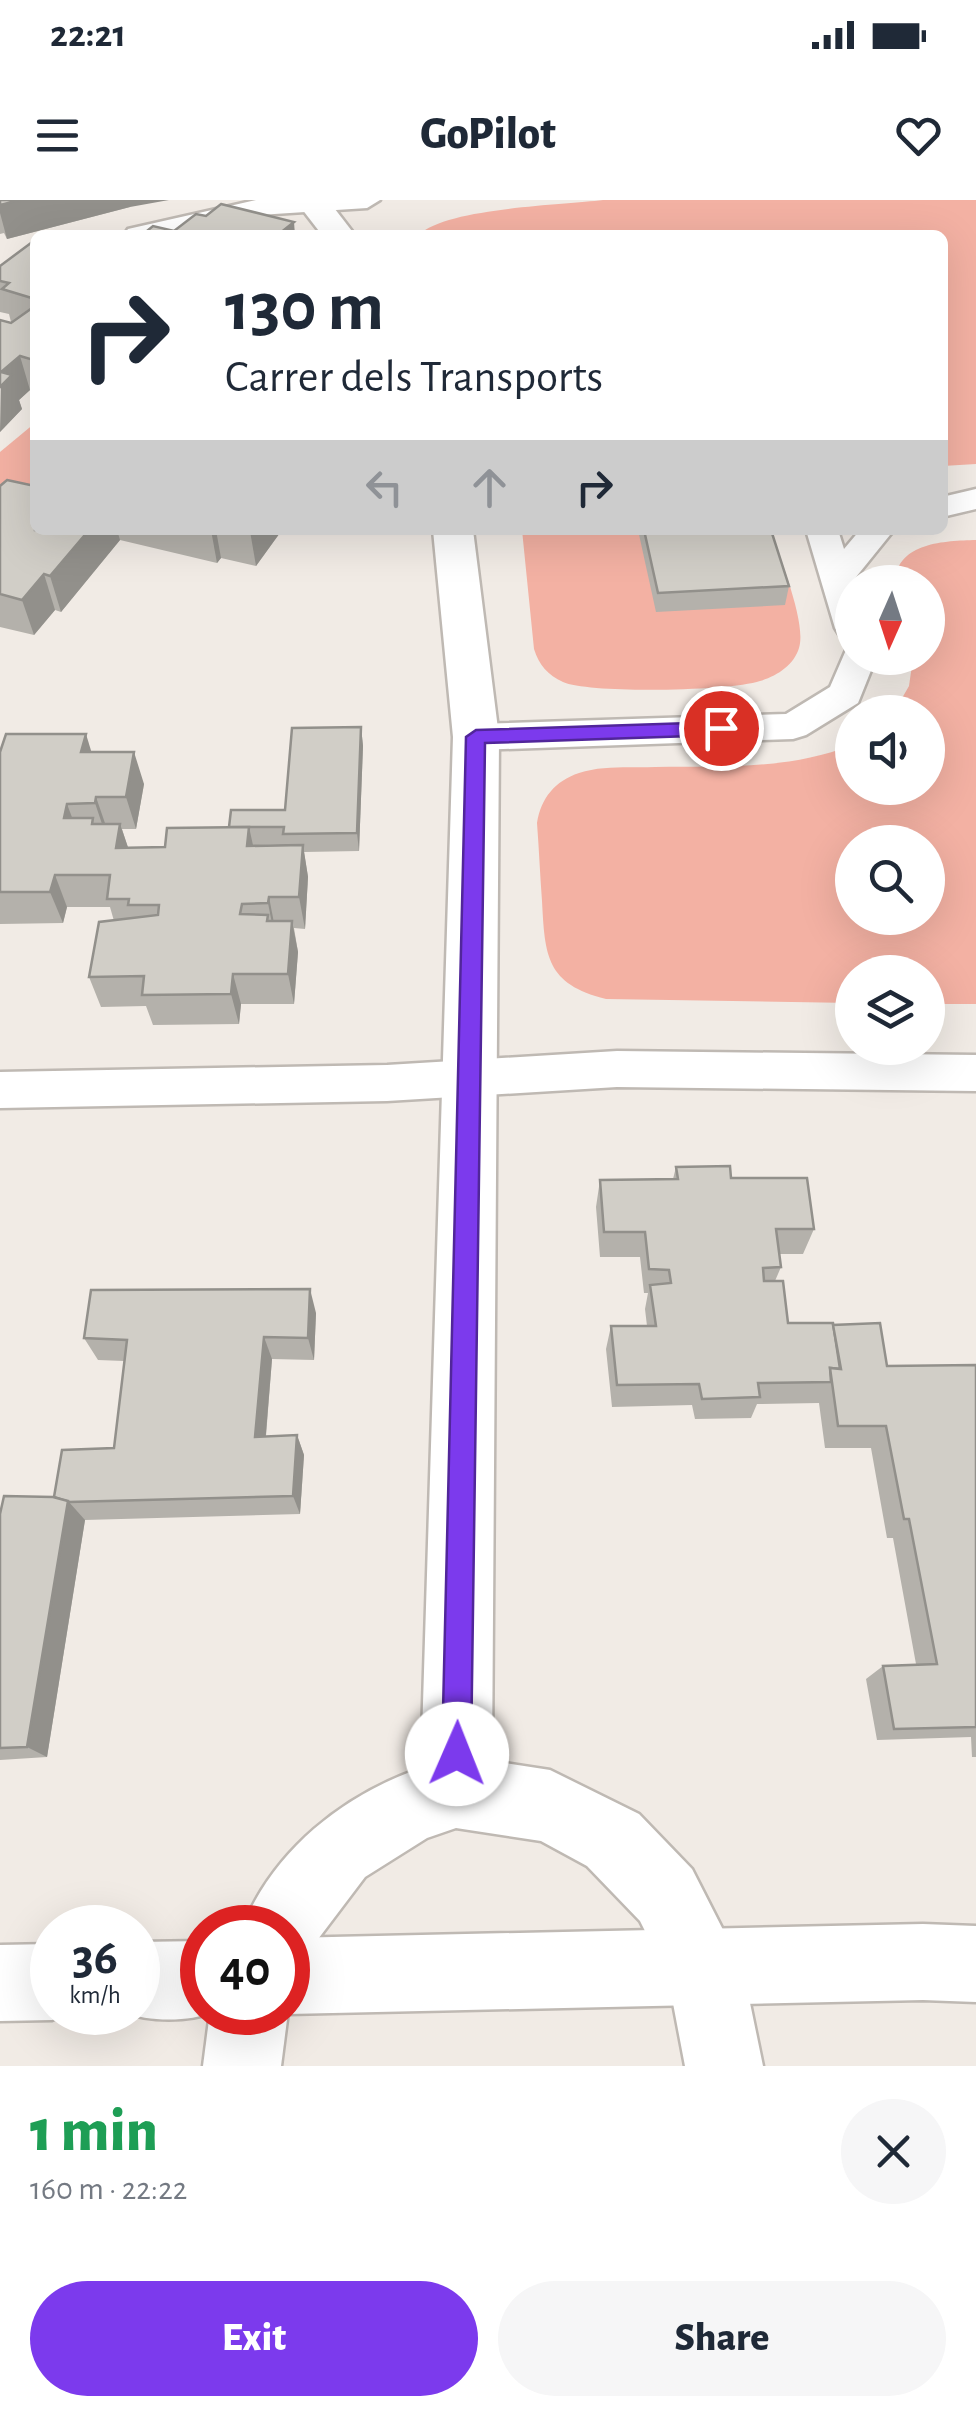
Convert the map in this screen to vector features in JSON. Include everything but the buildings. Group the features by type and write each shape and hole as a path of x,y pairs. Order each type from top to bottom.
{"street":[{"path":"159,230 259,207 367,200"},
{"path":"312,201 334,230"},
{"path":"948,506 976,499"},
{"path":"454,535 476,737 456,1792"},
{"path":"824,535 835,568"},
{"path":"848,565 874,535"},
{"path":"476,737 793,726 846,694 852,675"},
{"path":"0,1090 470,1080 617,1069 976,1073"},
{"path":"297,1905 339,1851 407,1809 456,1792 550,1806 614,1840 666,1895 705,1970 724,2066"},
{"path":"310,1976 976,1964"},
{"path":"0,1983 30,1982"},
{"path":"242,2066 245,2035"}],"shaded area":[{"path":"603,200 976,200 976,464 948,466 948,230 427,230 478,213"},
{"path":"30,427 30,493 0,484 0,452"},
{"path":"523,535 773,535 799,623 799,648 789,665 760,681 744,684 630,690 578,686 553,676 534,649"},
{"path":"976,540 976,1004 945,1004 945,955 835,955 835,1003 606,999 586,993 560,976 545,937 537,823 550,792 570,776 607,768 780,763 835,751 835,805 945,805 945,695 904,695 911,675 945,675 945,565 900,565 913,551 937,543"}],"route":[{"path":"457,1754 476,737 721,728"}]}
